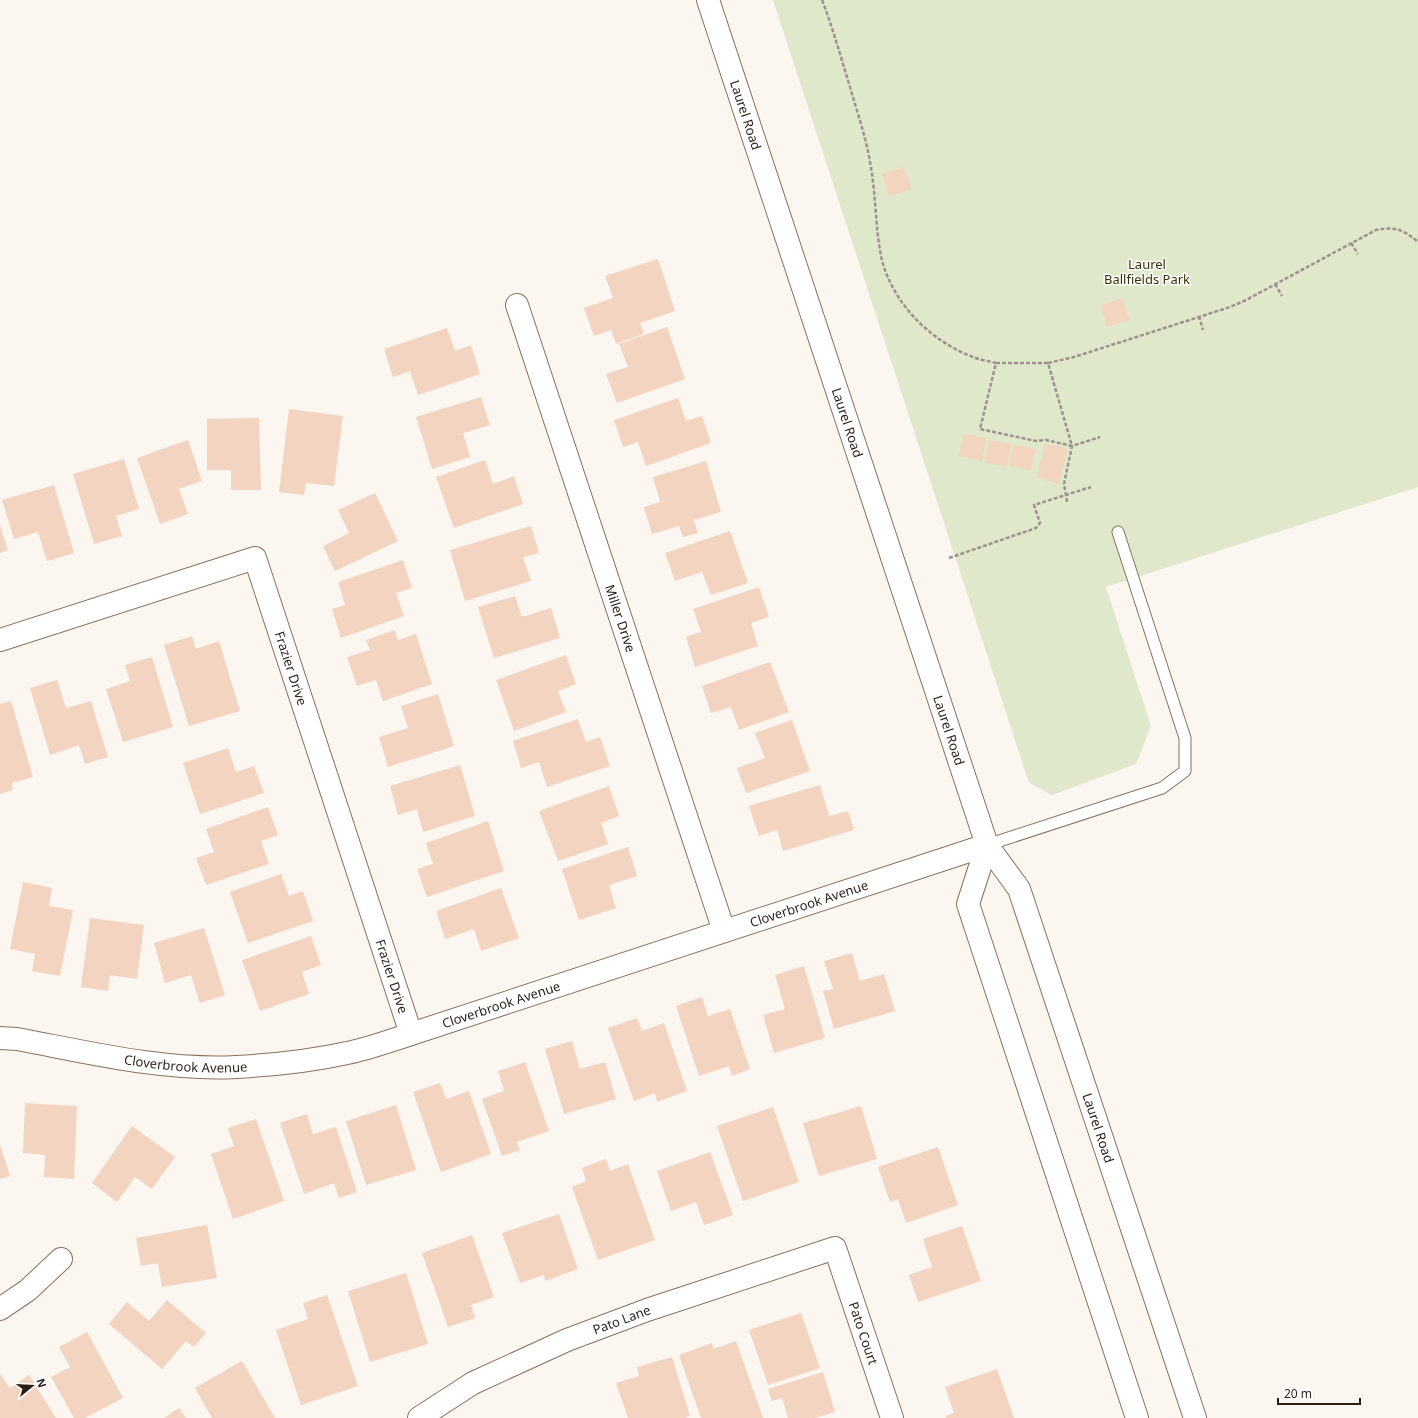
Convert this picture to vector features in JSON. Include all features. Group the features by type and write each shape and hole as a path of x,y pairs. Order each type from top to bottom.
{"street":[{"name":"Laurel Road","path":"708,0 987,845 1020,889 1195,1418"},
{"name":"Miller Drive","path":"518,305 724,932"},
{"name":"Frazier Drive","path":"0,640 255,558 410,1034"},
{"name":"Cloverbrook Avenue","path":"0,1038 17,1039 126,1059 173,1065 234,1067 284,1063 347,1053 724,932 987,845"},
{"path":"987,845 968,904 1137,1418"},
{"name":"Pato Lane","path":"419,1418 473,1383 567,1340 647,1310 835,1248"},
{"name":"Pato Court","path":"835,1248 892,1418"},
{"path":"0,1310 28,1290 61,1259"}],"lane":[{"path":"987,845 1162,788 1185,771 1185,738 1118,532"}],"path":[{"path":"822,0 864,135 870,163 877,229 882,257 888,277 897,296 915,318 941,341 973,358 996,363 1048,363 1074,357 1246,300 1376,230 1388,227 1406,232 1418,242"},
{"path":"1351,243 1358,254"},
{"path":"1275,284 1282,296"},
{"path":"1199,316 1203,330"},
{"path":"996,363 980,428 1036,441 1046,440 1072,446 1100,437"},
{"path":"1048,363 1072,446 1064,484 1067,502"},
{"path":"949,558 1036,528 1040,523 1034,505 1091,487"}],"green space":[{"name":"Laurel Ballfields Park","path":"773,0 1418,0 1418,487 1106,587 1151,726 1136,764 1052,795 1029,783"}],"building":[{"path":"904,167 912,189 889,196 882,174"},
{"path":"658,259 675,311 640,323 644,334 616,344 611,330 594,336 584,308 613,298 605,276"},
{"path":"1123,298 1129,320 1107,327 1101,305"},
{"path":"667,327 685,379 617,403 606,374 628,367 619,344"},
{"path":"447,328 455,351 471,345 480,374 418,395 410,371 393,377 384,349"},
{"path":"481,397 490,425 463,433 470,457 432,469 416,417"},
{"path":"678,398 686,421 702,416 711,443 646,466 638,442 623,447 614,420"},
{"path":"289,409 343,416 334,486 306,483 304,495 279,492"},
{"path":"259,418 261,490 231,490 231,470 207,470 207,419"},
{"path":"964,434 986,438 982,461 959,456"},
{"path":"188,440 202,481 179,489 188,514 160,524 137,458"},
{"path":"989,440 1012,444 1007,467 985,462"},
{"path":"1045,443 1068,449 1059,484 1037,478"},
{"path":"1014,445 1036,449 1031,471 1009,466"},
{"path":"124,459 139,509 116,516 122,536 94,544 73,474"},
{"path":"485,460 493,484 514,476 523,504 454,528 436,477"},
{"path":"706,461 721,512 694,520 698,533 683,537 679,526 652,534 644,507 660,502 653,477"},
{"path":"54,485 74,553 47,561 38,532 14,539 2,500"},
{"path":"375,493 398,541 335,571 323,546 349,533 338,510"},
{"path":"0,526 8,550 0,553"},
{"path":"531,526 539,553 523,557 531,581 465,601 450,550"},
{"path":"730,531 748,583 711,595 702,572 675,581 665,553"},
{"path":"403,560 412,588 396,593 404,616 341,638 332,609 345,605 338,582"},
{"path":"759,587 769,617 751,623 758,646 695,667 686,637 701,632 693,609"},
{"path":"515,596 522,617 551,608 560,638 494,658 478,607"},
{"path":"395,630 398,640 416,634 432,684 383,701 376,680 357,686 347,657 370,650 366,640"},
{"path":"192,636 196,649 219,641 240,711 189,726 164,645"},
{"path":"566,655 576,684 558,691 566,712 514,731 496,680"},
{"path":"152,657 173,727 123,742 106,689 130,681 125,665"},
{"path":"770,662 789,712 739,730 731,707 711,713 702,686"},
{"path":"57,680 66,708 91,701 108,757 85,764 79,745 50,755 30,688"},
{"path":"438,694 454,746 388,767 379,737 408,728 401,706"},
{"path":"11,701 33,777 12,783 13,790 0,794 0,704"},
{"path":"578,719 586,742 600,737 610,766 547,787 539,762 521,768 513,741"},
{"path":"792,720 810,771 746,793 737,768 765,758 755,733"},
{"path":"228,748 236,772 254,766 264,793 200,814 183,763"},
{"path":"460,765 475,816 423,832 417,809 398,815 390,786"},
{"path":"820,785 829,816 848,811 854,830 783,851 777,830 759,836 749,806"},
{"path":"609,786 619,816 601,823 608,844 558,861 539,811"},
{"path":"268,807 278,835 261,841 269,864 206,885 196,858 214,852 206,829"},
{"path":"488,821 504,871 427,897 417,869 433,864 426,843"},
{"path":"628,847 637,876 609,885 616,908 579,920 562,869"},
{"path":"281,874 289,896 303,891 313,921 248,943 230,892"},
{"path":"23,882 52,888 49,906 73,910 60,976 32,971 35,954 10,949"},
{"path":"501,888 519,938 481,951 474,929 445,939 436,911"},
{"path":"90,918 144,925 137,979 110,975 108,991 81,987"},
{"path":"204,928 225,995 200,1003 191,975 165,983 154,943"},
{"path":"311,936 321,965 302,972 309,994 260,1011 242,960"},
{"path":"852,953 860,981 884,974 895,1011 834,1029 823,991 833,989 824,961"},
{"path":"804,966 825,1038 774,1053 763,1015 785,1009 775,975"},
{"path":"702,997 708,1016 730,1009 750,1069 732,1076 729,1066 699,1076 676,1006"},
{"path":"637,1018 642,1031 664,1023 687,1091 657,1102 655,1093 634,1101 608,1028"},
{"path":"572,1041 580,1069 605,1062 616,1099 564,1114 545,1049"},
{"path":"525,1062 549,1131 517,1142 520,1150 502,1156 482,1099 504,1091 498,1071"},
{"path":"440,1083 446,1099 469,1091 491,1154 441,1172 413,1092"},
{"path":"25,1103 77,1106 74,1179 44,1177 45,1155 23,1153"},
{"path":"396,1105 416,1170 366,1185 346,1121"},
{"path":"861,1106 877,1159 819,1176 803,1123"},
{"path":"773,1107 799,1182 743,1201 717,1126"},
{"path":"307,1114 313,1134 336,1127 357,1192 339,1198 334,1183 304,1194 280,1123"},
{"path":"256,1119 284,1201 233,1219 211,1154 234,1146 228,1128"},
{"path":"132,1126 175,1157 152,1189 135,1177 117,1202 92,1183"},
{"path":"0,1144 10,1176 0,1179"},
{"path":"938,1147 958,1205 906,1223 898,1199 890,1202 878,1167"},
{"path":"710,1152 733,1215 704,1225 696,1202 671,1211 657,1171"},
{"path":"606,1159 610,1171 628,1164 655,1240 598,1260 572,1187 586,1181 582,1168"},
{"path":"559,1214 578,1269 545,1281 544,1275 520,1283 502,1233"},
{"path":"207,1225 217,1278 162,1287 158,1263 141,1266 136,1238"},
{"path":"962,1226 981,1281 918,1302 909,1275 932,1267 923,1239"},
{"path":"472,1235 494,1297 471,1305 475,1318 448,1327 422,1253"},
{"path":"406,1273 428,1344 370,1362 348,1291"},
{"path":"327,1295 358,1386 301,1405 276,1330 308,1319 303,1303"},
{"path":"167,1300 206,1333 194,1347 186,1341 162,1369 109,1324 127,1302 149,1321"},
{"path":"801,1313 820,1368 768,1385 749,1330"},
{"path":"87,1332 123,1398 85,1418 74,1418 51,1377 70,1367 59,1347"},
{"path":"736,1341 763,1418 701,1418 679,1355 712,1343 713,1349"},
{"path":"672,1357 690,1416 685,1418 628,1418 616,1383 639,1376 637,1367"},
{"path":"242,1361 275,1418 212,1418 195,1388"},
{"path":"997,1369 1014,1418 946,1418 946,1416 954,1413 945,1387"},
{"path":"823,1372 835,1412 815,1418 788,1418 782,1398 772,1401 768,1389"},
{"path":"0,1374 10,1388 29,1375 56,1418 0,1418"},
{"path":"179,1408 186,1418 164,1418"}]}
